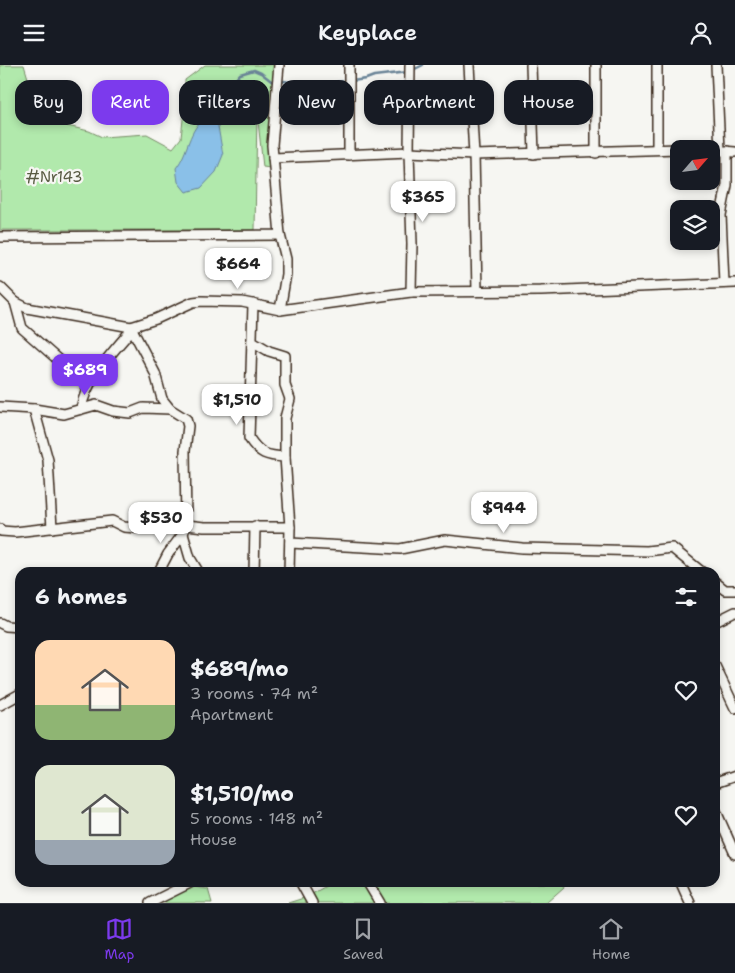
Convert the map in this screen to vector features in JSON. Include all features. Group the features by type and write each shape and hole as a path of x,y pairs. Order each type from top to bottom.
{"street":[{"path":"279,65 272,145 280,235 286,259 286,274 280,310"},
{"path":"349,65 349,155"},
{"path":"410,65 411,292"},
{"path":"469,65 474,155 477,291"},
{"path":"531,65 534,154"},
{"path":"596,65 596,153"},
{"path":"657,65 657,149"},
{"path":"716,65 727,185 721,215 724,283"},
{"path":"273,158 409,152 474,155 596,153 670,149"},
{"path":"727,185 735,195"},
{"path":"0,237 280,235"},
{"path":"0,287 16,302 27,308 132,328 193,302 201,301 228,301 280,310 411,292 541,291 735,283"},
{"path":"16,302 22,328 72,373 89,384"},
{"path":"253,304 249,438 256,449 263,453 270,456 285,457"},
{"path":"81,409 89,384 132,328"},
{"path":"132,328 155,373 162,399 170,409 186,419 188,426 185,458 186,525 183,534 161,567"},
{"path":"252,341 269,351 286,356 285,385 290,399 285,418 285,457 290,527 289,567"},
{"path":"0,407 34,409 64,414 96,405 113,411 130,413 143,409 170,409"},
{"path":"34,409 48,460 52,527"},
{"path":"0,529 1,531 15,532 112,521 124,527 136,528 170,523 204,527 290,527"},
{"path":"254,567 255,526"},
{"path":"183,534 190,558 195,567"},
{"path":"290,543 400,549 445,540 522,548 647,551 672,548 696,567"},
{"path":"720,586 725,591 735,590"},
{"path":"720,620 735,613"},
{"path":"0,623 15,627"},
{"path":"720,676 735,708"},
{"path":"0,705 15,697"},
{"path":"720,781 735,776"},
{"path":"720,820 735,854"},
{"path":"150,903 180,887"},
{"path":"303,887 312,903"},
{"path":"370,887 380,903"},
{"path":"683,887 690,903"}],"green space":[{"name":"#Nr143","path":"0,65 24,65 28,80 15,80 15,125 67,125 102,137 147,134 173,148 181,138 182,125 257,125 255,230 0,230"},
{"name":"#Nr143","path":"205,65 275,65 270,168 263,167 258,125 269,125 269,80 185,80"},
{"path":"184,887 193,887 208,889 212,903 151,903"},
{"path":"324,887 564,887 546,903 288,903 307,897"}],"water":[{"path":"198,125 218,125 223,155 216,172 201,188 186,192 178,182 176,168"}],"waterway":[{"path":"413,70 423,65"},
{"path":"235,80 240,74 254,70 275,84"},
{"path":"354,81 408,72"}]}
